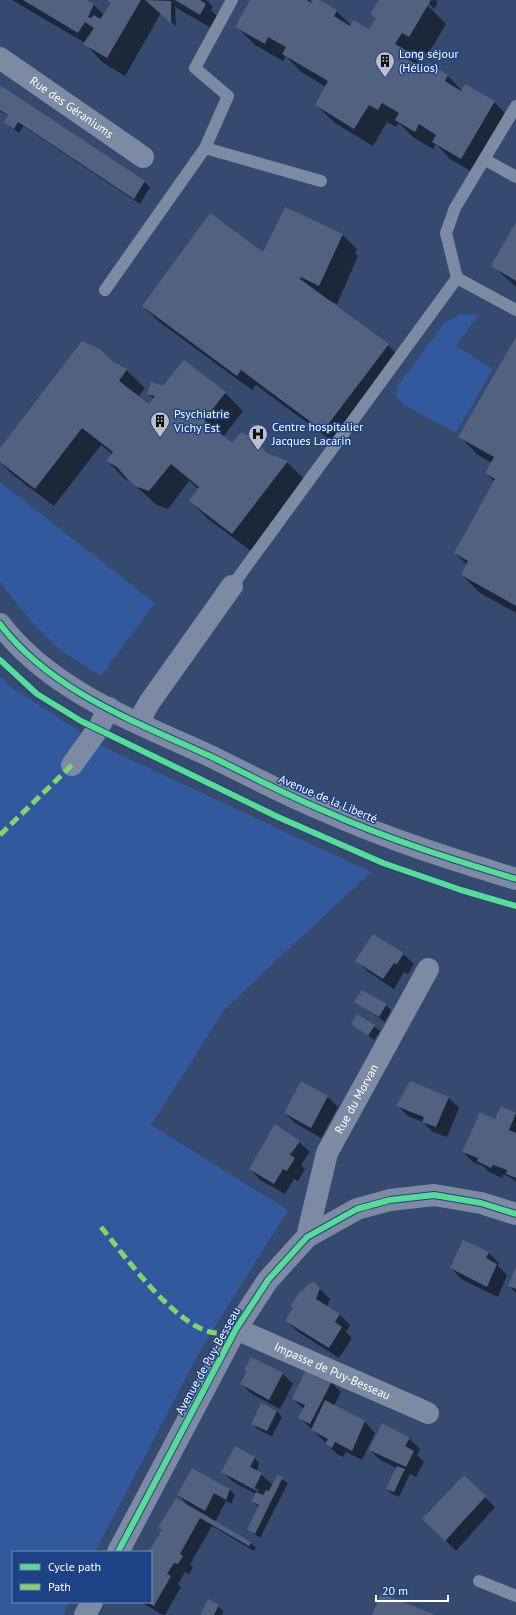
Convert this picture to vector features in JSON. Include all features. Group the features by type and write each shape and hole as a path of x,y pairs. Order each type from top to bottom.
{"street":[{"name":"Rue des Géraniums","path":"0,58 143,157"},
{"path":"138,723 149,703 232,586"},
{"name":"Avenue de la Liberté","path":"0,624 11,638 40,666 76,690 138,723 326,812 418,848 516,879"},
{"path":"72,765 98,729 109,708"},
{"name":"Rue du Morvan","path":"307,1237 327,1153 428,969"},
{"name":"Avenue de Puy-Besseau","path":"119,1551 236,1329 268,1280 307,1237 357,1209 390,1200 434,1195 481,1203 516,1214"},
{"name":"Impasse de Puy-Besseau","path":"236,1329 428,1414"},
{"path":"85,1615 91,1603"}],"lane":[{"path":"105,290 205,148 228,96 195,68 232,0"},
{"path":"516,106 455,208 446,233 457,278 516,310"},
{"path":"205,148 321,181"},
{"path":"484,159 516,177"},
{"path":"232,586 457,278"},
{"path":"479,1581 516,1596"}],"shaded area":[{"path":"479,314 456,346 493,369 456,433 404,405 396,396 398,385 445,322 459,315"},
{"path":"0,482 155,603 101,676 61,651 27,617 0,582"},
{"path":"0,676 8,685 102,746 371,872 224,1010 151,1125 288,1210 200,1351 96,1551 12,1551 12,1603 69,1603 63,1615 0,1615"}],"building":[{"path":"23,0 87,0 94,4 88,17 91,18 94,15 100,19 111,3 107,0 141,0 107,58 83,44 94,28 85,22 78,33"},
{"path":"145,0 171,1 171,23"},
{"path":"175,0 200,0 206,4 200,15"},
{"name":"Long séjour (Hélios)","path":"250,0 307,0 311,3 313,0 320,0 337,10 334,16 350,26 353,20 369,29 376,18 370,14 379,0 431,0 409,37 402,33 395,44 411,53 407,59 425,69 428,63 448,75 445,81 461,91 465,84 495,101 461,159 432,142 436,135 419,124 415,132 395,120 399,113 382,103 378,110 369,105 354,129 315,105 328,81 282,54 286,47 268,37 265,44 235,27"},
{"path":"0,85 145,181 134,199 18,122 14,129 4,122 8,115 0,110"},
{"path":"285,207 343,234 319,286 301,277 300,279 389,344 323,431 241,370 237,376 142,306 210,213 263,252"},
{"path":"516,222 516,281 491,266"},
{"path":"516,337 516,606 461,575 468,561 454,553 495,479 485,473 494,457 458,437"},
{"name":"Psychiatrie Vichy Est","path":"82,341 100,349 112,361 127,369 119,381 149,404 155,396 147,394 151,382 163,386 184,360 226,392 204,420 232,443 241,432 254,439 267,453 288,461 232,534 189,501 199,487 171,464 149,491 137,487 129,481 117,467 106,461 113,452 82,428 35,489 0,462 0,448"},
{"path":"373,934 404,953 397,964 394,963 383,979 355,961"},
{"path":"362,990 387,1004 379,1017 354,1002"},
{"path":"357,1014 375,1025 368,1036 351,1024"},
{"path":"301,1081 328,1096 311,1128 284,1113"},
{"path":"410,1081 449,1097 436,1127 422,1122 424,1117 396,1106"},
{"path":"501,1106 516,1113 509,1130 516,1133 516,1178 506,1174 507,1170 493,1165 491,1168 477,1161 478,1158 462,1152 480,1112 495,1119"},
{"path":"275,1124 300,1141 290,1155 295,1158 287,1171 283,1169 274,1184 249,1169"},
{"path":"463,1240 489,1252 486,1258 497,1264 487,1287 450,1268"},
{"path":"516,1266 516,1289 508,1286"},
{"path":"314,1282 320,1288 316,1299 340,1314 335,1322 342,1327 329,1348 285,1321 293,1308 290,1306 302,1289 303,1291 307,1285"},
{"path":"251,1357 283,1373 269,1400 240,1384 247,1371 244,1370"},
{"path":"306,1369 332,1381 310,1424 298,1418 305,1405 292,1399"},
{"path":"325,1400 365,1421 352,1451 335,1442 332,1448 325,1444 328,1439 311,1430"},
{"path":"261,1403 277,1411 267,1431 251,1424"},
{"path":"382,1423 410,1438 405,1446 414,1451 406,1467 369,1450"},
{"path":"235,1446 255,1457 250,1467 262,1473 254,1489 221,1472"},
{"path":"397,1466 405,1469 394,1492 386,1489"},
{"path":"192,1468 230,1489 226,1500 214,1493 205,1511 177,1495"},
{"path":"277,1475 283,1477 255,1534 247,1529 259,1505 251,1501 256,1492 263,1495 266,1490 269,1491"},
{"path":"464,1475 486,1496 445,1541 422,1519"},
{"path":"176,1498 251,1542 249,1546 200,1518 180,1554 183,1556 178,1564 174,1563 167,1574 171,1576 154,1606 149,1603 152,1603 152,1551 149,1551 162,1530 158,1528"},
{"path":"381,1593 435,1615 372,1615"},
{"path":"208,1599 219,1605 214,1615 200,1615"}],"marked path":[{"path":"0,835 72,765"},
{"path":"101,1227 138,1273 170,1307 187,1320 203,1330 218,1333 236,1329"}],"cycle path":[{"path":"0,624 21,648 44,668 69,686 124,717 210,756 296,798 372,831 419,848 516,879"},
{"path":"0,660 37,694 81,721 278,817 383,863 461,890 516,906"},
{"path":"119,1551 236,1329 268,1280 307,1237 357,1209 390,1200 434,1195 481,1203 516,1214"}],"place":[{"name":"Long séjour (Hélios)","path":"385,78"},
{"name":"Psychiatrie Vichy Est","path":"160,438"},
{"name":"Centre hospitalier Jacques Lacarin","path":"258,451"}]}
